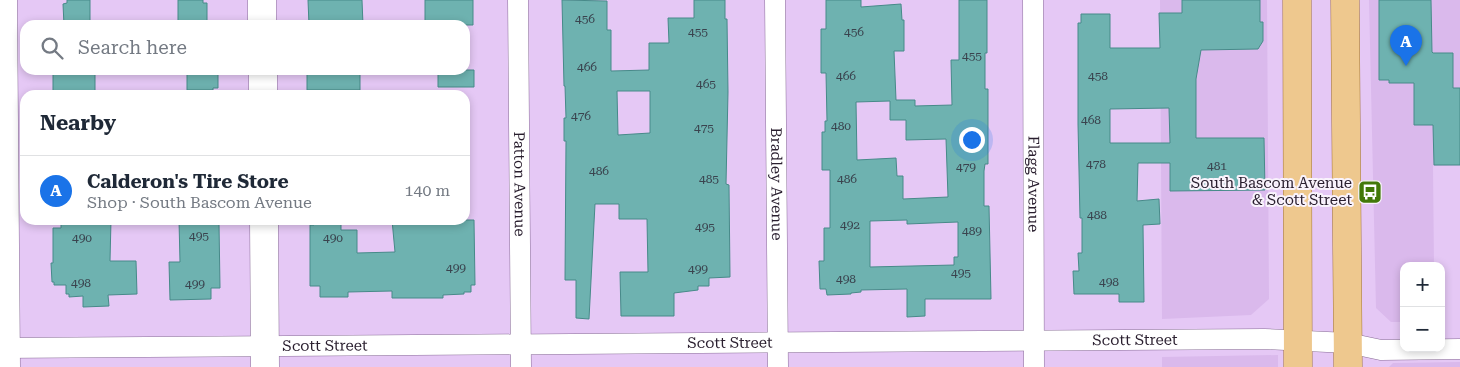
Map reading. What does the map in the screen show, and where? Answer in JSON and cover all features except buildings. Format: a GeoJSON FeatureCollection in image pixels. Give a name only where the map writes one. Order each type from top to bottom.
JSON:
{"type":"FeatureCollection","features":[{"type":"Feature","properties":{"kind":"main road"},"geometry":{"type":"LineString","coordinates":[[1297,0],[1298,354]]}},
{"type":"Feature","properties":{"kind":"main road"},"geometry":{"type":"LineString","coordinates":[[1346,0],[1348,355]]}},
{"type":"Feature","properties":{"kind":"street"},"geometry":{"type":"LineString","coordinates":[[6,354],[7,0]]}},
{"type":"Feature","properties":{"kind":"street"},"geometry":{"type":"LineString","coordinates":[[262,0],[262,20]]}},
{"type":"Feature","properties":{"kind":"street","name":"Patton Avenue"},"geometry":{"type":"LineString","coordinates":[[518,0],[521,367]]}},
{"type":"Feature","properties":{"kind":"street","name":"Bradley Avenue"},"geometry":{"type":"LineString","coordinates":[[775,0],[778,367]]}},
{"type":"Feature","properties":{"kind":"street","name":"Flagg Avenue"},"geometry":{"type":"LineString","coordinates":[[1033,0],[1034,367]]}},
{"type":"Feature","properties":{"kind":"street"},"geometry":{"type":"LineString","coordinates":[[263,75],[263,90]]}},
{"type":"Feature","properties":{"kind":"street"},"geometry":{"type":"LineString","coordinates":[[264,225],[265,356]]}},
{"type":"Feature","properties":{"kind":"street","name":"Scott Street"},"geometry":{"type":"LineString","coordinates":[[6,354],[265,356],[520,344],[1264,339],[1298,354],[1348,355],[1381,350],[1460,349]]}},
{"type":"Feature","properties":{"kind":"shaded area"},"geometry":{"type":"Polygon","coordinates":[[[1160,0],[1267,0],[1269,299],[1251,315],[1162,319],[1160,0]]]}},
{"type":"Feature","properties":{"kind":"shaded area"},"geometry":{"type":"Polygon","coordinates":[[[1369,0],[1460,0],[1460,165],[1433,166],[1434,262],[1400,262],[1400,322],[1391,322],[1376,308],[1369,0]]]}},
{"type":"Feature","properties":{"kind":"shaded area"},"geometry":{"type":"Polygon","coordinates":[[[1278,355],[1278,367],[1162,367],[1162,357],[1278,355]]]}},
{"type":"Feature","properties":{"kind":"shaded area"},"geometry":{"type":"Polygon","coordinates":[[[1460,362],[1460,367],[1389,367],[1393,363],[1460,362]]]}},
{"type":"Feature","properties":{"kind":"place","name":"Calderon's Tire Store"},"geometry":{"type":"Point","coordinates":[1406,66]}},
{"type":"Feature","properties":{"kind":"place","name":"South Bascom Avenue & Scott Street"},"geometry":{"type":"Point","coordinates":[1370,192]}}]}
